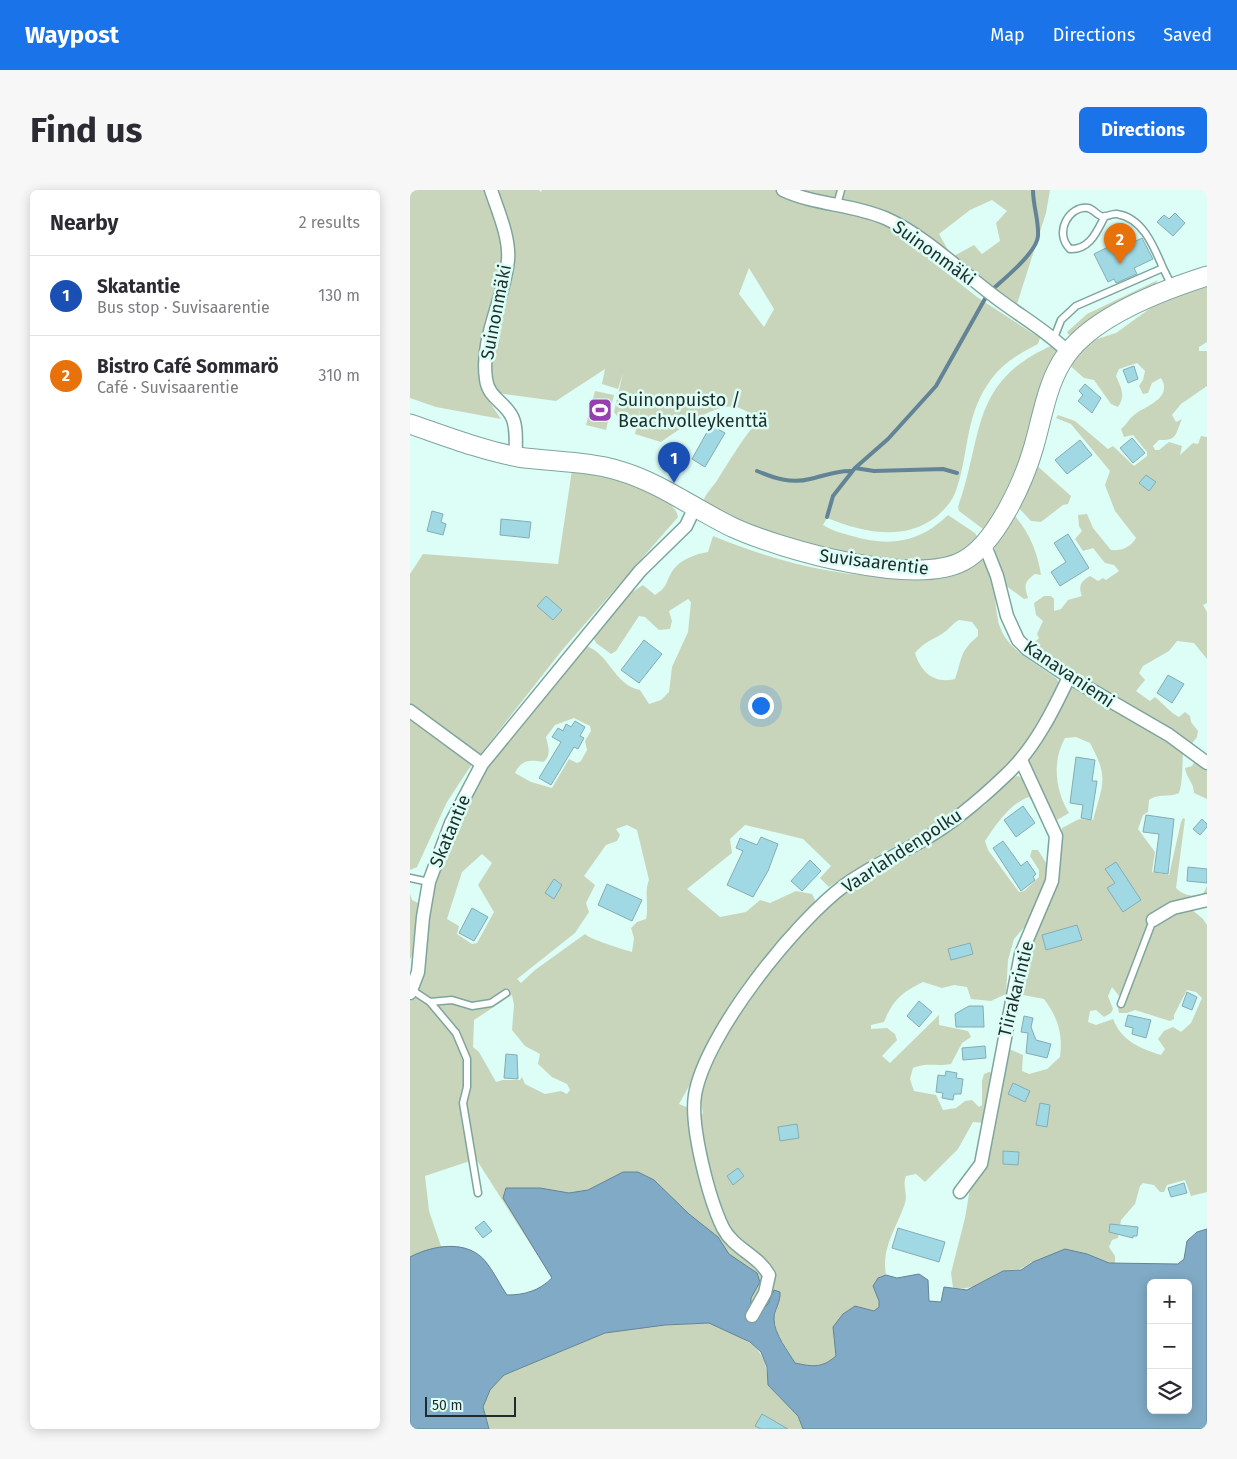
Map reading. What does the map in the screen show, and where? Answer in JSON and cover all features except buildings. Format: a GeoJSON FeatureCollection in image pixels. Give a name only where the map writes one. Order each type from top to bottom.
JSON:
{"type":"FeatureCollection","features":[{"type":"Feature","properties":{"kind":"street","name":"Suinonmäki"},"geometry":{"type":"LineString","coordinates":[[491,190],[503,231],[508,259],[484,356],[486,380],[491,395],[512,415],[515,427],[516,456]]}},
{"type":"Feature","properties":{"kind":"street","name":"Suinonmäki"},"geometry":{"type":"LineString","coordinates":[[783,190],[798,197],[866,212],[900,226],[918,237],[1004,304],[1054,338],[1068,352]]}},
{"type":"Feature","properties":{"kind":"street","name":"Suvisaarentie"},"geometry":{"type":"LineString","coordinates":[[410,424],[463,442],[516,456],[616,470],[650,482],[752,535],[816,556],[914,569],[948,567],[965,560],[994,531],[1022,478],[1034,448],[1049,390],[1058,368],[1068,352],[1087,334],[1109,320],[1173,287],[1207,276]]}},
{"type":"Feature","properties":{"kind":"street","name":"Skatantie"},"geometry":{"type":"LineString","coordinates":[[411,992],[419,964],[423,917],[429,882],[451,823],[482,764],[640,570],[686,526],[696,507]]}},
{"type":"Feature","properties":{"kind":"street","name":"Kanavaniemi"},"geometry":{"type":"LineString","coordinates":[[984,543],[996,576],[1006,616],[1018,640],[1027,649],[1069,677],[1169,736],[1207,763]]}},
{"type":"Feature","properties":{"kind":"street","name":"Vaarlahdenpolku"},"geometry":{"type":"LineString","coordinates":[[752,1316],[764,1293],[769,1275],[752,1256],[737,1246],[723,1228],[706,1180],[695,1120],[695,1096],[713,1046],[769,963],[817,909],[866,871],[925,839],[955,818],[984,796],[1021,760],[1055,706],[1069,677]]}},
{"type":"Feature","properties":{"kind":"street"},"geometry":{"type":"LineString","coordinates":[[410,711],[482,764]]}},
{"type":"Feature","properties":{"kind":"street","name":"Tiirakarintie"},"geometry":{"type":"LineString","coordinates":[[960,1192],[981,1164],[1021,954],[1052,881],[1056,836],[1021,760]]}},
{"type":"Feature","properties":{"kind":"street"},"geometry":{"type":"LineString","coordinates":[[1153,920],[1173,908],[1207,900]]}},
{"type":"Feature","properties":{"kind":"lane"},"geometry":{"type":"LineString","coordinates":[[837,205],[841,190]]}},
{"type":"Feature","properties":{"kind":"lane"},"geometry":{"type":"LineString","coordinates":[[1105,216],[1094,235],[1082,247],[1070,249],[1064,244],[1062,228],[1074,212],[1089,208],[1105,216],[1119,214],[1140,227],[1150,241],[1173,287]]}},
{"type":"Feature","properties":{"kind":"lane"},"geometry":{"type":"LineString","coordinates":[[1054,338],[1061,320],[1076,306],[1163,268]]}},
{"type":"Feature","properties":{"kind":"lane"},"geometry":{"type":"LineString","coordinates":[[410,878],[429,882]]}},
{"type":"Feature","properties":{"kind":"lane"},"geometry":{"type":"LineString","coordinates":[[1120,1004],[1153,920]]}},
{"type":"Feature","properties":{"kind":"lane"},"geometry":{"type":"LineString","coordinates":[[411,992],[430,1002],[456,1033],[467,1059],[467,1087],[462,1103],[478,1193]]}},
{"type":"Feature","properties":{"kind":"lane"},"geometry":{"type":"LineString","coordinates":[[430,1002],[452,1000],[472,1006],[491,1003],[506,993]]}},
{"type":"Feature","properties":{"kind":"green space"},"geometry":{"type":"Polygon","coordinates":[[[410,190],[539,190],[541,192],[542,190],[1050,190],[1046,213],[1017,304],[952,257],[939,267],[977,297],[1040,338],[1038,344],[1017,356],[998,371],[980,397],[971,424],[963,466],[955,493],[949,503],[936,517],[910,530],[882,532],[868,530],[827,518],[823,525],[837,532],[866,539],[891,542],[915,537],[926,532],[948,515],[975,533],[979,540],[947,561],[911,562],[818,549],[753,529],[703,502],[756,423],[754,416],[736,407],[727,407],[707,413],[661,442],[635,434],[641,406],[638,417],[632,423],[620,420],[614,412],[623,373],[618,389],[602,384],[605,369],[556,401],[482,391],[501,419],[436,407],[410,398],[410,190]],[[992,200],[970,210],[939,234],[952,257],[974,245],[982,254],[1000,241],[996,223],[1007,211],[992,200]],[[749,268],[739,294],[764,327],[774,309],[749,268]]]}},
{"type":"Feature","properties":{"kind":"green space"},"geometry":{"type":"Polygon","coordinates":[[[1158,280],[1154,286],[1074,334],[1069,335],[1067,332],[1087,314],[1158,280]]]}},
{"type":"Feature","properties":{"kind":"green space"},"geometry":{"type":"Polygon","coordinates":[[[1207,285],[1207,342],[1199,347],[1199,351],[1207,351],[1207,386],[1181,404],[1172,415],[1176,422],[1182,419],[1175,436],[1170,439],[1159,440],[1153,446],[1155,450],[1159,450],[1169,442],[1182,446],[1180,455],[1193,443],[1198,444],[1201,436],[1207,437],[1207,603],[1203,605],[1207,612],[1207,659],[1194,643],[1177,641],[1169,651],[1143,666],[1139,673],[1145,680],[1136,691],[1150,701],[1155,697],[1179,717],[1185,712],[1190,716],[1191,722],[1198,731],[1197,737],[1190,746],[1031,646],[1039,638],[1037,634],[1043,621],[1036,615],[1034,603],[1044,596],[1051,596],[1054,599],[1054,611],[1061,609],[1068,600],[1082,596],[1080,587],[1082,582],[1090,576],[1098,581],[1103,578],[1106,580],[1119,571],[1114,565],[1105,563],[1093,548],[1083,551],[1075,539],[1082,531],[1079,526],[1078,515],[1087,514],[1093,528],[1111,550],[1126,548],[1136,538],[1115,511],[1105,485],[1110,471],[1071,424],[1056,418],[1058,415],[1075,421],[1108,449],[1113,446],[1134,466],[1147,456],[1147,452],[1133,435],[1124,437],[1121,429],[1134,415],[1156,401],[1164,392],[1161,378],[1152,383],[1148,393],[1143,394],[1139,386],[1145,371],[1137,363],[1119,369],[1116,376],[1121,388],[1122,399],[1118,407],[1111,404],[1094,380],[1084,378],[1068,364],[1091,341],[1116,333],[1163,299],[1207,285]]]}},
{"type":"Feature","properties":{"kind":"green space"},"geometry":{"type":"Polygon","coordinates":[[[1053,345],[1058,351],[1057,355],[1026,442],[998,506],[987,527],[983,529],[959,511],[958,507],[984,413],[993,394],[1006,376],[1026,360],[1053,345]]]}},
{"type":"Feature","properties":{"kind":"green space","name":"Suinonpuisto / Beachvolleykenttä"},"geometry":{"type":"Polygon","coordinates":[[[595,391],[614,395],[606,430],[586,425],[595,391]]]}},
{"type":"Feature","properties":{"kind":"green space"},"geometry":{"type":"Polygon","coordinates":[[[1034,463],[1071,496],[1068,504],[1063,505],[1041,522],[1031,521],[1016,505],[1034,463]]]}},
{"type":"Feature","properties":{"kind":"green space"},"geometry":{"type":"Polygon","coordinates":[[[572,470],[598,474],[649,491],[673,507],[678,517],[563,649],[468,770],[447,802],[417,867],[410,870],[410,574],[423,554],[558,564],[572,470]]]}},
{"type":"Feature","properties":{"kind":"green space"},"geometry":{"type":"Polygon","coordinates":[[[1014,515],[1032,543],[1041,575],[1035,574],[1029,579],[1026,587],[1028,598],[1024,599],[1005,585],[995,553],[995,543],[1014,515]]]}},
{"type":"Feature","properties":{"kind":"green space"},"geometry":{"type":"Polygon","coordinates":[[[713,536],[759,553],[804,566],[850,574],[919,579],[940,579],[953,576],[972,567],[982,559],[991,574],[998,619],[1004,636],[1025,657],[1057,679],[1059,684],[1019,755],[973,796],[925,832],[884,852],[829,887],[820,878],[831,866],[803,839],[745,825],[730,839],[732,853],[687,889],[720,917],[746,912],[760,900],[770,903],[796,891],[812,894],[816,902],[776,948],[741,998],[679,1104],[703,1114],[700,1095],[702,1082],[731,1024],[769,969],[812,921],[845,891],[892,862],[929,844],[985,805],[1009,778],[1018,776],[1026,780],[1040,807],[1037,809],[1029,797],[1015,805],[985,841],[988,850],[1019,892],[1024,891],[1039,877],[1039,870],[1030,856],[1032,850],[1038,850],[1048,866],[1044,891],[1035,915],[1014,939],[1008,960],[1006,994],[991,1001],[971,999],[967,987],[954,985],[942,988],[923,982],[909,989],[895,1002],[884,1022],[871,1025],[871,1029],[887,1028],[895,1034],[897,1040],[882,1056],[890,1063],[939,1015],[939,1025],[968,1031],[971,1037],[962,1043],[951,1064],[924,1065],[913,1068],[910,1079],[914,1091],[936,1095],[943,1110],[956,1108],[965,1101],[972,1100],[979,1107],[982,1105],[982,1081],[984,1074],[989,1072],[994,1074],[985,1123],[973,1122],[958,1149],[925,1182],[916,1174],[906,1176],[905,1203],[888,1247],[885,1265],[886,1275],[907,1278],[846,1383],[795,1363],[777,1333],[774,1319],[780,1297],[771,1297],[768,1304],[762,1310],[573,1311],[476,1159],[425,1176],[429,1211],[441,1246],[467,1250],[482,1259],[494,1273],[507,1295],[410,1429],[410,1002],[418,987],[432,889],[456,819],[486,767],[586,646],[600,655],[624,682],[640,690],[649,704],[661,700],[669,692],[672,667],[688,632],[691,602],[688,599],[669,611],[672,621],[670,629],[659,630],[645,617],[639,616],[616,651],[611,654],[596,643],[593,637],[629,594],[643,585],[655,595],[665,586],[676,566],[684,560],[708,552],[713,536]],[[957,621],[946,631],[923,645],[915,653],[925,671],[941,680],[955,679],[964,651],[978,636],[978,630],[972,622],[957,621]],[[574,718],[555,725],[546,737],[549,751],[546,760],[543,762],[530,761],[524,763],[520,765],[515,773],[531,782],[552,788],[569,759],[577,763],[581,761],[587,750],[585,741],[591,731],[590,726],[574,718]],[[627,825],[616,829],[620,835],[617,841],[606,845],[584,876],[595,885],[586,903],[589,912],[575,933],[517,979],[521,983],[535,970],[585,934],[599,941],[632,952],[634,938],[631,928],[637,922],[646,919],[649,880],[637,830],[627,825]],[[482,854],[462,872],[447,919],[459,926],[457,934],[472,944],[477,943],[494,912],[478,885],[492,863],[482,854]],[[512,995],[474,1020],[473,1047],[479,1052],[496,1082],[520,1080],[522,1077],[525,1084],[545,1094],[561,1091],[567,1094],[570,1090],[567,1084],[552,1077],[538,1064],[540,1054],[525,1046],[512,1030],[514,1005],[512,995]]]}},
{"type":"Feature","properties":{"kind":"green space"},"geometry":{"type":"Polygon","coordinates":[[[1071,685],[1129,717],[1183,753],[1179,793],[1149,800],[1148,812],[1143,815],[1138,829],[1155,852],[1152,872],[1169,875],[1181,822],[1183,818],[1185,819],[1176,888],[1185,894],[1196,895],[1203,894],[1207,886],[1207,901],[1191,909],[1207,925],[1207,1192],[1191,1196],[1185,1180],[1167,1185],[1164,1192],[1160,1192],[1154,1185],[1143,1183],[1140,1186],[1135,1204],[1121,1220],[1118,1238],[1112,1240],[1109,1247],[1115,1256],[1115,1263],[1129,1265],[1031,1262],[1019,1269],[1001,1272],[968,1288],[953,1288],[951,1273],[965,1218],[970,1188],[982,1173],[988,1153],[1009,1049],[1023,1055],[1022,1071],[1029,1074],[1047,1069],[1060,1057],[1060,1034],[1049,1006],[1044,999],[1018,994],[1023,959],[1050,903],[1060,864],[1062,828],[1079,819],[1093,820],[1101,789],[1102,773],[1090,743],[1076,737],[1065,738],[1058,756],[1057,776],[1061,795],[1069,813],[1057,820],[1026,762],[1071,685]],[[1112,987],[1108,996],[1113,1009],[1111,1013],[1104,1017],[1096,1010],[1090,1011],[1088,1022],[1096,1025],[1113,1019],[1121,1033],[1132,1043],[1161,1055],[1165,1049],[1158,1039],[1164,1031],[1173,1027],[1181,1032],[1191,1023],[1202,998],[1196,992],[1187,990],[1174,1015],[1174,1019],[1170,1021],[1135,1010],[1119,1013],[1118,1008],[1123,1001],[1112,987]]]}},
{"type":"Feature","properties":{"kind":"green space"},"geometry":{"type":"Polygon","coordinates":[[[1195,761],[1207,770],[1207,799],[1194,793],[1185,768],[1192,766],[1195,761]]]}},
{"type":"Feature","properties":{"kind":"green space"},"geometry":{"type":"Polygon","coordinates":[[[410,894],[412,900],[418,903],[415,952],[410,959],[410,894]]]}},
{"type":"Feature","properties":{"kind":"green space"},"geometry":{"type":"Polygon","coordinates":[[[709,1323],[743,1338],[758,1351],[767,1370],[768,1385],[798,1416],[803,1429],[489,1429],[483,1407],[490,1390],[504,1375],[605,1333],[665,1325],[709,1323]]]}},
{"type":"Feature","properties":{"kind":"water"},"geometry":{"type":"Polygon","coordinates":[[[623,1172],[638,1172],[654,1180],[689,1214],[718,1237],[729,1254],[757,1273],[760,1282],[751,1298],[751,1305],[762,1310],[768,1304],[774,1290],[780,1292],[774,1319],[776,1331],[795,1363],[813,1366],[822,1365],[836,1356],[833,1327],[843,1314],[855,1306],[874,1311],[879,1307],[879,1301],[873,1286],[878,1278],[886,1275],[897,1278],[919,1274],[928,1280],[929,1301],[941,1302],[944,1287],[967,1290],[1003,1271],[1021,1270],[1033,1262],[1065,1249],[1087,1254],[1109,1263],[1178,1264],[1184,1259],[1187,1241],[1197,1232],[1207,1229],[1207,1429],[803,1429],[798,1416],[768,1385],[767,1367],[761,1352],[750,1342],[709,1323],[665,1325],[605,1333],[504,1375],[490,1390],[483,1407],[489,1429],[410,1429],[410,1257],[439,1247],[460,1247],[479,1255],[486,1262],[507,1295],[531,1291],[542,1286],[552,1278],[503,1198],[506,1188],[540,1188],[569,1193],[588,1190],[623,1172]]]}},
{"type":"Feature","properties":{"kind":"waterway"},"geometry":{"type":"LineString","coordinates":[[993,289],[1020,264],[1036,242],[1038,230],[1033,190]]}},
{"type":"Feature","properties":{"kind":"waterway"},"geometry":{"type":"LineString","coordinates":[[827,517],[833,496],[855,468],[888,439],[936,386],[986,297]]}},
{"type":"Feature","properties":{"kind":"waterway"},"geometry":{"type":"LineString","coordinates":[[855,468],[874,471],[943,469],[957,473]]}},
{"type":"Feature","properties":{"kind":"waterway"},"geometry":{"type":"LineString","coordinates":[[757,471],[789,481],[810,479],[836,472],[852,471]]}},
{"type":"Feature","properties":{"kind":"place","name":"Bistro Café Sommarö"},"geometry":{"type":"Point","coordinates":[1120,264]}},
{"type":"Feature","properties":{"kind":"place","name":"Suinonpuisto / Beachvolleykenttä"},"geometry":{"type":"Point","coordinates":[600,410]}},
{"type":"Feature","properties":{"kind":"place","name":"Skatantie"},"geometry":{"type":"Point","coordinates":[674,483]}}]}
